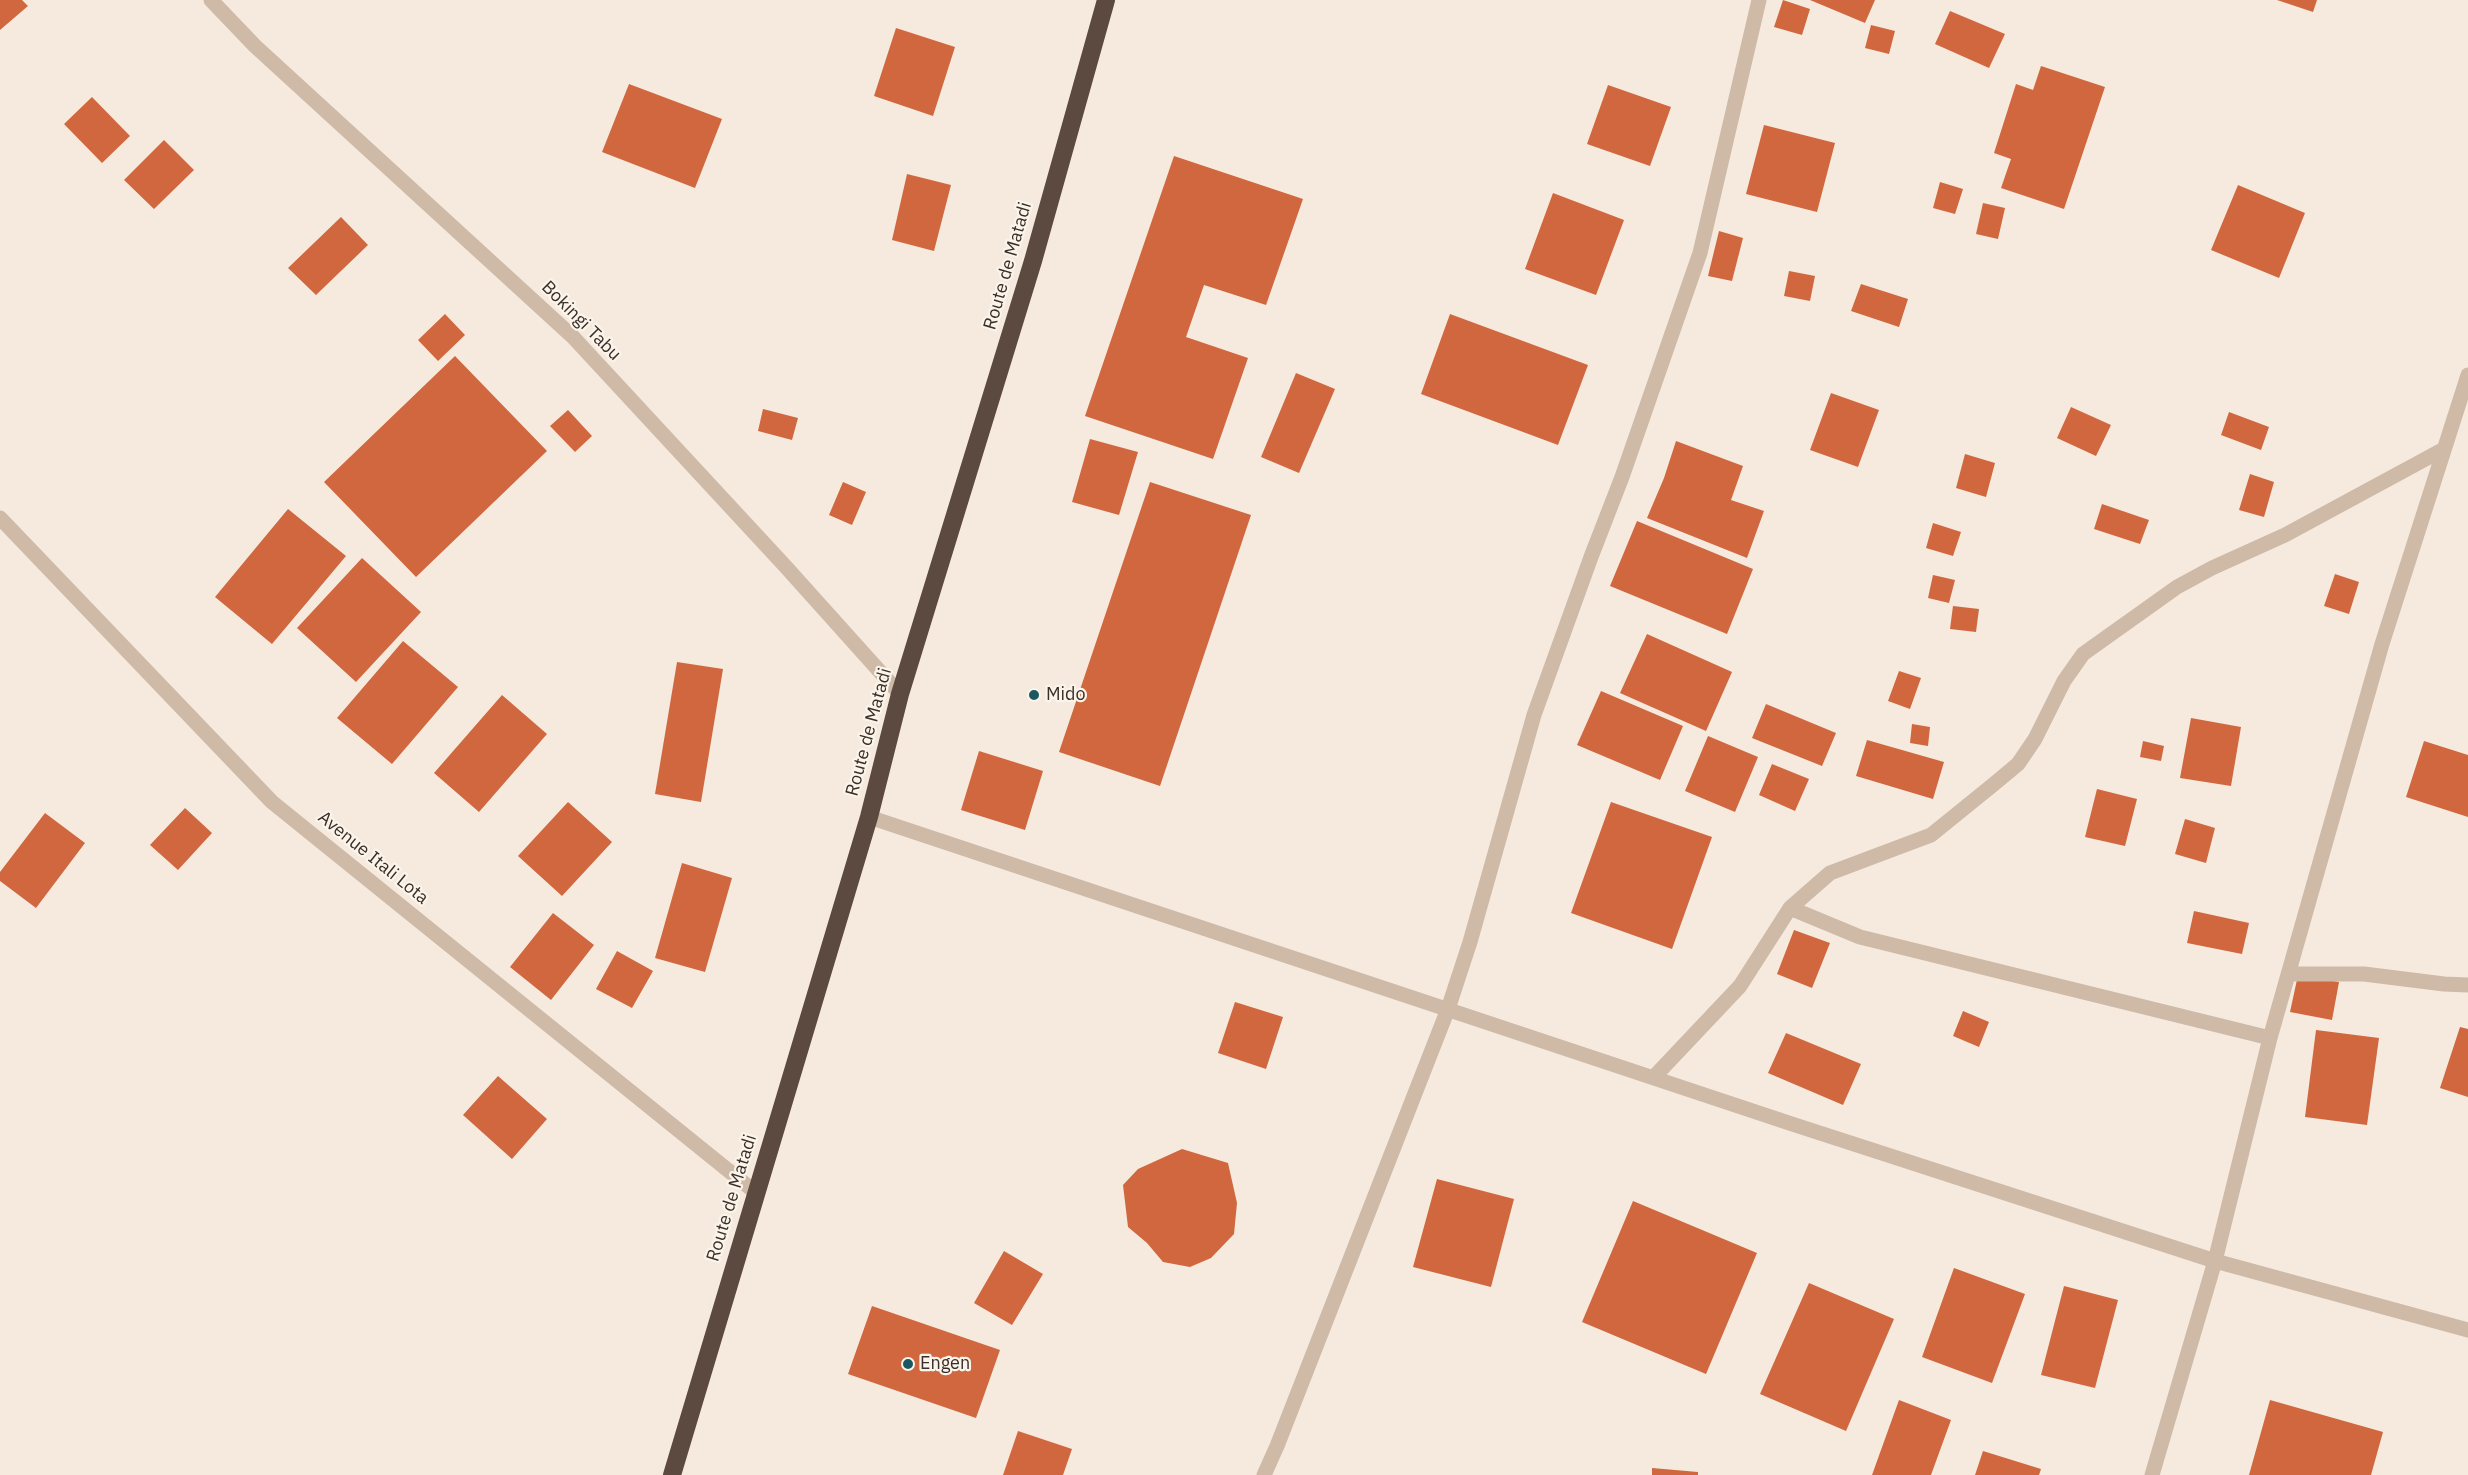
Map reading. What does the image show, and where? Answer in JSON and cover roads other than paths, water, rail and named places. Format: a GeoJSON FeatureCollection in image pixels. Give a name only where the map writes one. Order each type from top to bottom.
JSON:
{"type":"FeatureCollection","features":[{"type":"Feature","properties":{"kind":"highway","name":"Route de Matadi"},"geometry":{"type":"LineString","coordinates":[[672,1475],[868,817],[900,694],[1033,261],[1106,0]]}},
{"type":"Feature","properties":{"kind":"street","name":"Bokingi Tabu"},"geometry":{"type":"LineString","coordinates":[[211,0],[255,46],[573,337],[900,694]]}},
{"type":"Feature","properties":{"kind":"street"},"geometry":{"type":"LineString","coordinates":[[1264,1475],[1282,1436],[1448,1009],[1470,942],[1534,715],[1622,477],[1700,253],[1759,0]]}},
{"type":"Feature","properties":{"kind":"street"},"geometry":{"type":"LineString","coordinates":[[2152,1475],[2215,1261],[2270,1038],[2382,644],[2468,375]]}},
{"type":"Feature","properties":{"kind":"street"},"geometry":{"type":"LineString","coordinates":[[1654,1077],[1740,986],[1790,908],[1830,873],[1931,835],[2018,764],[2035,739],[2064,681],[2083,654],[2177,587],[2212,568],[2285,535],[2444,449]]}},
{"type":"Feature","properties":{"kind":"street","name":"Avenue Itali Lota"},"geometry":{"type":"LineString","coordinates":[[0,518],[272,802],[755,1192]]}},
{"type":"Feature","properties":{"kind":"street"},"geometry":{"type":"LineString","coordinates":[[868,817],[1792,1124],[2215,1261],[2468,1330]]}},
{"type":"Feature","properties":{"kind":"street"},"geometry":{"type":"LineString","coordinates":[[1790,908],[1860,937],[2270,1038]]}},
{"type":"Feature","properties":{"kind":"street"},"geometry":{"type":"LineString","coordinates":[[2288,974],[2364,974],[2468,985]]}},
{"type":"Feature","properties":{"kind":"place","name":"Mido"},"geometry":{"type":"Point","coordinates":[1034,695]}},
{"type":"Feature","properties":{"kind":"place","name":"Engen"},"geometry":{"type":"Point","coordinates":[908,1364]}}]}
